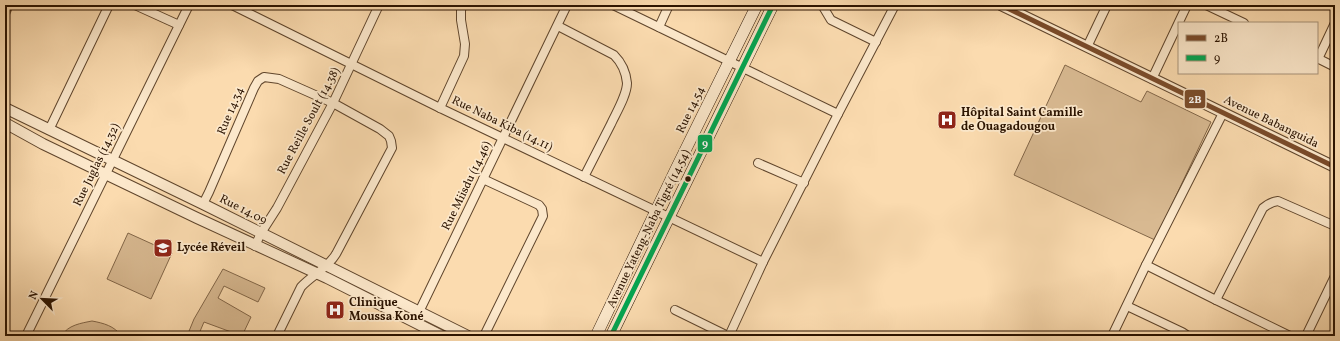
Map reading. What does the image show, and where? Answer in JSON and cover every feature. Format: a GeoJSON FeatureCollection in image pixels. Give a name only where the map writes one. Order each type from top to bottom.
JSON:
{"type":"FeatureCollection","features":[{"type":"Feature","properties":{"kind":"main road","name":"Rue 14.54"},"geometry":{"type":"LineString","coordinates":[[596,336],[757,5]]}},
{"type":"Feature","properties":{"kind":"main road","name":"Avenue Yateng-Naba Tigré (14.54)"},"geometry":{"type":"LineString","coordinates":[[611,336],[772,5]]}},
{"type":"Feature","properties":{"kind":"street"},"geometry":{"type":"LineString","coordinates":[[5,9],[7,5]]}},
{"type":"Feature","properties":{"kind":"street"},"geometry":{"type":"LineString","coordinates":[[49,130],[109,5]]}},
{"type":"Feature","properties":{"kind":"street"},"geometry":{"type":"LineString","coordinates":[[135,5],[179,25]]}},
{"type":"Feature","properties":{"kind":"street","name":"Rue Juglas (14.32)"},"geometry":{"type":"LineString","coordinates":[[26,336],[190,5]]}},
{"type":"Feature","properties":{"kind":"street","name":"Rue Naba Kiba (14.11)"},"geometry":{"type":"LineString","coordinates":[[232,5],[440,108],[668,218],[764,262]]}},
{"type":"Feature","properties":{"kind":"street","name":"Rue Reille Soult (14.38)"},"geometry":{"type":"LineString","coordinates":[[256,246],[261,233],[277,208],[333,103],[379,5]]}},
{"type":"Feature","properties":{"kind":"street"},"geometry":{"type":"LineString","coordinates":[[440,108],[464,56],[465,44],[461,20],[461,10],[464,5]]}},
{"type":"Feature","properties":{"kind":"street","name":"Rue Miisdu (14.46)"},"geometry":{"type":"LineString","coordinates":[[419,312],[567,5]]}},
{"type":"Feature","properties":{"kind":"street"},"geometry":{"type":"LineString","coordinates":[[613,5],[838,114]]}},
{"type":"Feature","properties":{"kind":"street"},"geometry":{"type":"LineString","coordinates":[[660,27],[669,5]]}},
{"type":"Feature","properties":{"kind":"street"},"geometry":{"type":"LineString","coordinates":[[822,5],[831,20],[876,42]]}},
{"type":"Feature","properties":{"kind":"street"},"geometry":{"type":"LineString","coordinates":[[675,310],[729,336],[838,114],[895,5]]}},
{"type":"Feature","properties":{"kind":"street"},"geometry":{"type":"LineString","coordinates":[[1087,47],[1107,5]]}},
{"type":"Feature","properties":{"kind":"street"},"geometry":{"type":"LineString","coordinates":[[1179,22],[1187,5]]}},
{"type":"Feature","properties":{"kind":"street"},"geometry":{"type":"LineString","coordinates":[[1206,5],[1242,22]]}},
{"type":"Feature","properties":{"kind":"street","name":"Avenue Babanguida"},"geometry":{"type":"LineString","coordinates":[[1006,6],[1087,47],[1335,167]]}},
{"type":"Feature","properties":{"kind":"street"},"geometry":{"type":"LineString","coordinates":[[1318,57],[1335,23]]}},
{"type":"Feature","properties":{"kind":"street"},"geometry":{"type":"LineString","coordinates":[[1152,78],[1178,24]]}},
{"type":"Feature","properties":{"kind":"street"},"geometry":{"type":"LineString","coordinates":[[558,26],[614,55],[621,62],[625,72],[627,84],[624,93],[584,177]]}},
{"type":"Feature","properties":{"kind":"street"},"geometry":{"type":"LineString","coordinates":[[1318,59],[1335,67]]}},
{"type":"Feature","properties":{"kind":"street","name":"Rue 14.34"},"geometry":{"type":"LineString","coordinates":[[203,204],[258,81],[264,77],[279,79],[333,103],[384,132],[389,136],[392,148],[336,254],[327,266]]}},
{"type":"Feature","properties":{"kind":"street","name":"Rue 14.09"},"geometry":{"type":"LineString","coordinates":[[5,108],[203,204],[468,336]]}},
{"type":"Feature","properties":{"kind":"street"},"geometry":{"type":"LineString","coordinates":[[1112,336],[1146,264],[1223,113]]}},
{"type":"Feature","properties":{"kind":"street"},"geometry":{"type":"LineString","coordinates":[[5,124],[43,144],[317,274],[442,336]]}},
{"type":"Feature","properties":{"kind":"street"},"geometry":{"type":"LineString","coordinates":[[758,163],[804,183]]}},
{"type":"Feature","properties":{"kind":"street"},"geometry":{"type":"LineString","coordinates":[[483,179],[539,205],[542,209],[543,216],[484,336]]}},
{"type":"Feature","properties":{"kind":"street"},"geometry":{"type":"LineString","coordinates":[[1216,300],[1262,208],[1267,204],[1278,201],[1335,226]]}},
{"type":"Feature","properties":{"kind":"street"},"geometry":{"type":"LineString","coordinates":[[1146,264],[1290,336]]}},
{"type":"Feature","properties":{"kind":"street"},"geometry":{"type":"LineString","coordinates":[[277,336],[301,287],[327,266]]}},
{"type":"Feature","properties":{"kind":"street"},"geometry":{"type":"LineString","coordinates":[[1306,336],[1335,276]]}},
{"type":"Feature","properties":{"kind":"street"},"geometry":{"type":"LineString","coordinates":[[1127,306],[1188,336]]}},
{"type":"Feature","properties":{"kind":"shaded area"},"geometry":{"type":"Polygon","coordinates":[[[1065,65],[1141,102],[1147,91],[1211,122],[1155,240],[1014,175],[1065,65]]]}},
{"type":"Feature","properties":{"kind":"shaded area"},"geometry":{"type":"Polygon","coordinates":[[[128,233],[172,253],[151,299],[107,279],[128,233]]]}},
{"type":"Feature","properties":{"kind":"shaded area"},"geometry":{"type":"Polygon","coordinates":[[[223,269],[265,288],[258,302],[224,286],[218,298],[251,317],[242,336],[204,322],[198,336],[187,336],[194,319],[223,269]]]}},
{"type":"Feature","properties":{"kind":"shaded area"},"geometry":{"type":"Polygon","coordinates":[[[92,321],[112,327],[121,336],[62,336],[67,329],[71,327],[92,321]]]}},
{"type":"Feature","properties":{"kind":"waterway"},"geometry":{"type":"LineString","coordinates":[[5,23],[13,5]]}},
{"type":"Feature","properties":{"kind":"transit line","name":"9"},"geometry":{"type":"LineString","coordinates":[[611,336],[773,5]]}},
{"type":"Feature","properties":{"kind":"transit line","name":"2B"},"geometry":{"type":"LineString","coordinates":[[1001,5],[1335,167]]}},
{"type":"Feature","properties":{"kind":"place","name":"Hôpital Saint Camille de Ouagadougou"},"geometry":{"type":"Point","coordinates":[947,120]}},
{"type":"Feature","properties":{"kind":"place","name":"Lycée Réveil"},"geometry":{"type":"Point","coordinates":[163,248]}},
{"type":"Feature","properties":{"kind":"place","name":"Clinique Moussa Koné"},"geometry":{"type":"Point","coordinates":[335,310]}}]}
